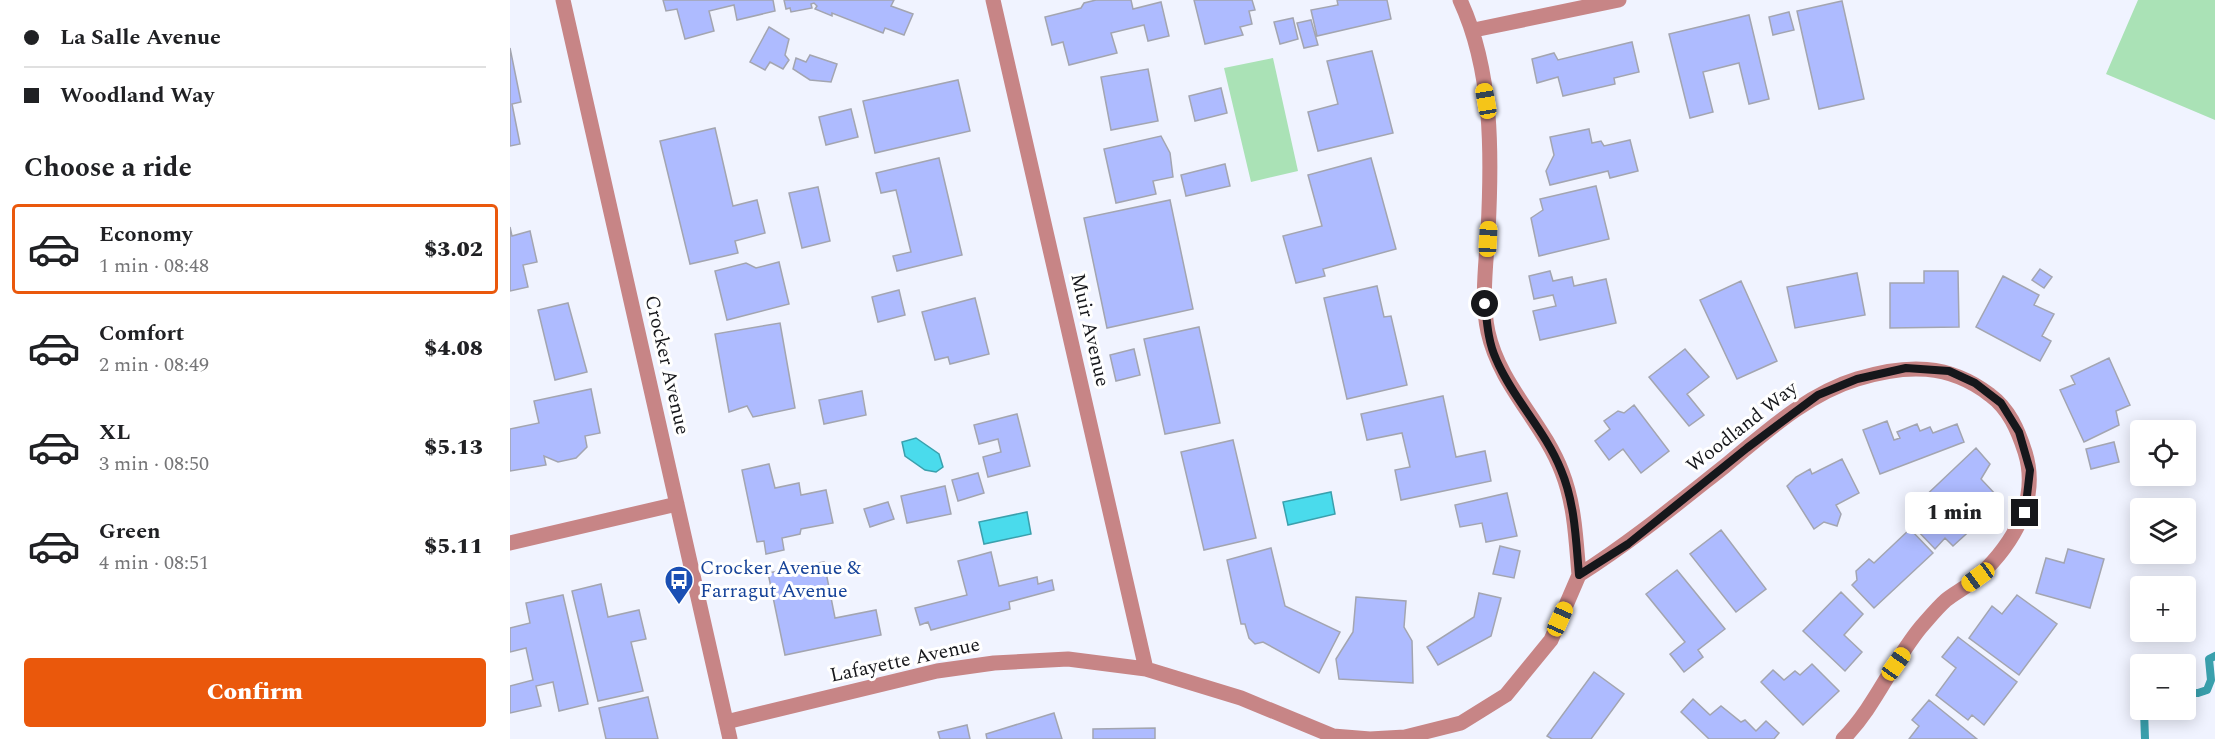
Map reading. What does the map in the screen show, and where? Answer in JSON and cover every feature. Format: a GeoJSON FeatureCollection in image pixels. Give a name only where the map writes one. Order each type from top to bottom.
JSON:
{"type":"FeatureCollection","features":[{"type":"Feature","properties":{"kind":"street","name":"Crocker Avenue"},"geometry":{"type":"LineString","coordinates":[[563,0],[730,739]]}},
{"type":"Feature","properties":{"kind":"street","name":"Muir Avenue"},"geometry":{"type":"LineString","coordinates":[[993,0],[1146,669]]}},
{"type":"Feature","properties":{"kind":"street"},"geometry":{"type":"LineString","coordinates":[[1460,0],[1474,30],[1486,101],[1491,175],[1485,304],[1488,331],[1495,358],[1518,400],[1546,440],[1562,472],[1572,506],[1579,575]]}},
{"type":"Feature","properties":{"kind":"street"},"geometry":{"type":"LineString","coordinates":[[1474,30],[1619,0]]}},
{"type":"Feature","properties":{"kind":"street","name":"Woodland Way"},"geometry":{"type":"LineString","coordinates":[[1579,575],[1628,544],[1747,448],[1818,395],[1857,379],[1906,368],[1949,371],[1975,383],[2001,403],[2019,432],[2030,470],[2025,513],[2006,547],[1978,577],[1945,601],[1920,629],[1843,739]]}},
{"type":"Feature","properties":{"kind":"street"},"geometry":{"type":"LineString","coordinates":[[510,543],[677,504]]}},
{"type":"Feature","properties":{"kind":"street","name":"Lafayette Avenue"},"geometry":{"type":"LineString","coordinates":[[726,722],[937,671],[994,663],[1068,659],[1146,669],[1241,698],[1333,736],[1370,739],[1405,736],[1461,723],[1506,695],[1551,640],[1579,575]]}},
{"type":"Feature","properties":{"kind":"green space"},"geometry":{"type":"Polygon","coordinates":[[[2138,0],[2215,0],[2215,120],[2106,74],[2138,0]]]}},
{"type":"Feature","properties":{"kind":"green space"},"geometry":{"type":"Polygon","coordinates":[[[1273,58],[1298,171],[1251,182],[1224,68],[1273,58]]]}},
{"type":"Feature","properties":{"kind":"water"},"geometry":{"type":"Polygon","coordinates":[[[916,438],[939,454],[943,467],[936,472],[925,470],[905,456],[902,442],[916,438]]]}},
{"type":"Feature","properties":{"kind":"water"},"geometry":{"type":"Polygon","coordinates":[[[1331,492],[1335,514],[1288,525],[1283,502],[1331,492]]]}},
{"type":"Feature","properties":{"kind":"water"},"geometry":{"type":"Polygon","coordinates":[[[1027,512],[1031,534],[984,544],[979,522],[1027,512]]]}},
{"type":"Feature","properties":{"kind":"building"},"geometry":{"type":"Polygon","coordinates":[[[663,0],[773,0],[775,11],[737,20],[734,5],[709,11],[714,31],[685,39],[677,9],[666,11],[663,0]]]}},
{"type":"Feature","properties":{"kind":"building"},"geometry":{"type":"Polygon","coordinates":[[[784,0],[894,0],[891,6],[913,14],[904,35],[885,28],[883,33],[832,13],[832,16],[815,9],[817,6],[814,3],[811,4],[812,8],[791,12],[790,8],[786,9],[784,0]]]}},
{"type":"Feature","properties":{"kind":"building"},"geometry":{"type":"Polygon","coordinates":[[[1096,0],[1131,0],[1133,9],[1161,2],[1169,36],[1148,41],[1144,25],[1111,33],[1117,53],[1069,65],[1063,42],[1052,45],[1045,17],[1081,8],[1084,3],[1096,0]]]}},
{"type":"Feature","properties":{"kind":"building"},"geometry":{"type":"Polygon","coordinates":[[[1194,0],[1252,0],[1255,10],[1249,11],[1252,24],[1240,27],[1243,35],[1205,44],[1194,0]]]}},
{"type":"Feature","properties":{"kind":"building"},"geometry":{"type":"Polygon","coordinates":[[[1337,0],[1387,0],[1391,19],[1317,36],[1311,10],[1338,5],[1337,0]]]}},
{"type":"Feature","properties":{"kind":"building"},"geometry":{"type":"Polygon","coordinates":[[[1842,1],[1864,99],[1819,109],[1797,11],[1842,1]]]}},
{"type":"Feature","properties":{"kind":"building"},"geometry":{"type":"Polygon","coordinates":[[[1789,12],[1794,30],[1773,35],[1769,17],[1789,12]]]}},
{"type":"Feature","properties":{"kind":"building"},"geometry":{"type":"Polygon","coordinates":[[[1749,15],[1769,99],[1749,104],[1739,63],[1703,72],[1713,112],[1690,118],[1669,34],[1749,15]]]}},
{"type":"Feature","properties":{"kind":"building"},"geometry":{"type":"Polygon","coordinates":[[[1293,18],[1298,39],[1280,44],[1274,22],[1293,18]]]}},
{"type":"Feature","properties":{"kind":"building"},"geometry":{"type":"Polygon","coordinates":[[[1311,20],[1318,45],[1304,48],[1297,23],[1311,20]]]}},
{"type":"Feature","properties":{"kind":"building"},"geometry":{"type":"Polygon","coordinates":[[[769,27],[789,39],[785,55],[789,60],[783,69],[770,62],[765,70],[750,62],[769,27]]]}},
{"type":"Feature","properties":{"kind":"building"},"geometry":{"type":"Polygon","coordinates":[[[1632,42],[1639,72],[1614,78],[1615,84],[1563,96],[1558,77],[1537,83],[1532,59],[1554,53],[1558,60],[1632,42]]]}},
{"type":"Feature","properties":{"kind":"building"},"geometry":{"type":"Polygon","coordinates":[[[510,48],[521,102],[512,104],[520,144],[510,146],[510,48]]]}},
{"type":"Feature","properties":{"kind":"building"},"geometry":{"type":"Polygon","coordinates":[[[1372,51],[1393,133],[1318,151],[1308,112],[1338,104],[1327,61],[1372,51]]]}},
{"type":"Feature","properties":{"kind":"building"},"geometry":{"type":"Polygon","coordinates":[[[810,55],[837,64],[831,82],[810,80],[793,69],[796,58],[806,62],[810,55]]]}},
{"type":"Feature","properties":{"kind":"building"},"geometry":{"type":"Polygon","coordinates":[[[1148,69],[1158,121],[1111,130],[1101,77],[1148,69]]]}},
{"type":"Feature","properties":{"kind":"building"},"geometry":{"type":"Polygon","coordinates":[[[958,80],[970,131],[875,153],[863,101],[958,80]]]}},
{"type":"Feature","properties":{"kind":"building"},"geometry":{"type":"Polygon","coordinates":[[[1221,88],[1227,113],[1195,121],[1189,96],[1221,88]]]}},
{"type":"Feature","properties":{"kind":"building"},"geometry":{"type":"Polygon","coordinates":[[[851,109],[858,137],[826,145],[819,117],[851,109]]]}},
{"type":"Feature","properties":{"kind":"building"},"geometry":{"type":"Polygon","coordinates":[[[715,128],[733,206],[757,200],[765,233],[735,241],[738,253],[690,264],[660,141],[715,128]]]}},
{"type":"Feature","properties":{"kind":"building"},"geometry":{"type":"Polygon","coordinates":[[[1589,129],[1592,143],[1601,141],[1604,146],[1630,140],[1638,171],[1610,178],[1608,171],[1550,185],[1546,171],[1554,155],[1550,137],[1589,129]]]}},
{"type":"Feature","properties":{"kind":"building"},"geometry":{"type":"Polygon","coordinates":[[[1161,136],[1170,153],[1173,177],[1153,181],[1156,194],[1116,203],[1104,149],[1161,136]]]}},
{"type":"Feature","properties":{"kind":"building"},"geometry":{"type":"Polygon","coordinates":[[[939,158],[962,255],[897,271],[893,256],[911,252],[896,190],[881,193],[876,173],[939,158]]]}},
{"type":"Feature","properties":{"kind":"building"},"geometry":{"type":"Polygon","coordinates":[[[1371,158],[1396,249],[1323,269],[1325,276],[1296,283],[1283,236],[1322,226],[1308,175],[1371,158]]]}},
{"type":"Feature","properties":{"kind":"building"},"geometry":{"type":"Polygon","coordinates":[[[1225,164],[1230,186],[1186,196],[1181,175],[1225,164]]]}},
{"type":"Feature","properties":{"kind":"building"},"geometry":{"type":"Polygon","coordinates":[[[1596,186],[1609,239],[1539,256],[1531,218],[1543,210],[1540,199],[1596,186]]]}},
{"type":"Feature","properties":{"kind":"building"},"geometry":{"type":"Polygon","coordinates":[[[818,187],[830,241],[802,248],[789,193],[818,187]]]}},
{"type":"Feature","properties":{"kind":"building"},"geometry":{"type":"Polygon","coordinates":[[[1170,200],[1193,309],[1107,328],[1084,218],[1170,200]]]}},
{"type":"Feature","properties":{"kind":"building"},"geometry":{"type":"Polygon","coordinates":[[[510,227],[512,236],[530,231],[537,262],[523,265],[528,287],[510,291],[510,227]]]}},
{"type":"Feature","properties":{"kind":"building"},"geometry":{"type":"Polygon","coordinates":[[[779,262],[789,304],[727,320],[715,271],[746,263],[756,268],[779,262]]]}},
{"type":"Feature","properties":{"kind":"building"},"geometry":{"type":"Polygon","coordinates":[[[2040,269],[2052,277],[2044,288],[2032,280],[2040,269]]]}},
{"type":"Feature","properties":{"kind":"building"},"geometry":{"type":"Polygon","coordinates":[[[1550,271],[1553,281],[1572,277],[1574,286],[1606,279],[1616,323],[1540,340],[1533,311],[1556,306],[1553,295],[1534,299],[1529,276],[1550,271]]]}},
{"type":"Feature","properties":{"kind":"building"},"geometry":{"type":"Polygon","coordinates":[[[1924,271],[1958,271],[1959,327],[1890,328],[1890,283],[1924,283],[1924,271]]]}},
{"type":"Feature","properties":{"kind":"building"},"geometry":{"type":"Polygon","coordinates":[[[1857,273],[1865,315],[1795,328],[1787,287],[1857,273]]]}},
{"type":"Feature","properties":{"kind":"building"},"geometry":{"type":"Polygon","coordinates":[[[2003,276],[2039,295],[2034,305],[2054,314],[2042,336],[2051,341],[2040,361],[1976,327],[2003,276]]]}},
{"type":"Feature","properties":{"kind":"building"},"geometry":{"type":"Polygon","coordinates":[[[1741,281],[1777,361],[1737,379],[1700,300],[1741,281]]]}},
{"type":"Feature","properties":{"kind":"building"},"geometry":{"type":"Polygon","coordinates":[[[1377,286],[1384,317],[1391,316],[1407,385],[1347,399],[1324,298],[1377,286]]]}},
{"type":"Feature","properties":{"kind":"building"},"geometry":{"type":"Polygon","coordinates":[[[899,290],[905,315],[878,322],[872,297],[899,290]]]}},
{"type":"Feature","properties":{"kind":"building"},"geometry":{"type":"Polygon","coordinates":[[[975,298],[989,354],[950,364],[948,357],[935,360],[922,312],[975,298]]]}},
{"type":"Feature","properties":{"kind":"building"},"geometry":{"type":"Polygon","coordinates":[[[568,303],[587,372],[555,380],[538,310],[568,303]]]}},
{"type":"Feature","properties":{"kind":"building"},"geometry":{"type":"Polygon","coordinates":[[[780,323],[795,408],[753,417],[747,406],[729,412],[715,334],[780,323]]]}},
{"type":"Feature","properties":{"kind":"building"},"geometry":{"type":"Polygon","coordinates":[[[1199,327],[1220,423],[1165,434],[1144,339],[1199,327]]]}},
{"type":"Feature","properties":{"kind":"building"},"geometry":{"type":"Polygon","coordinates":[[[1134,349],[1140,375],[1116,381],[1110,355],[1134,349]]]}},
{"type":"Feature","properties":{"kind":"building"},"geometry":{"type":"Polygon","coordinates":[[[1685,349],[1709,377],[1687,394],[1704,415],[1689,426],[1649,377],[1685,349]]]}},
{"type":"Feature","properties":{"kind":"building"},"geometry":{"type":"Polygon","coordinates":[[[2109,358],[2130,405],[2116,411],[2119,425],[2084,442],[2060,390],[2075,384],[2071,376],[2109,358]]]}},
{"type":"Feature","properties":{"kind":"building"},"geometry":{"type":"Polygon","coordinates":[[[591,389],[600,433],[585,436],[587,447],[576,458],[558,462],[544,456],[546,465],[510,471],[510,429],[539,423],[534,401],[591,389]]]}},
{"type":"Feature","properties":{"kind":"building"},"geometry":{"type":"Polygon","coordinates":[[[862,391],[866,415],[824,424],[819,400],[862,391]]]}},
{"type":"Feature","properties":{"kind":"building"},"geometry":{"type":"Polygon","coordinates":[[[1443,396],[1456,457],[1485,451],[1491,481],[1401,500],[1395,470],[1410,467],[1402,433],[1367,440],[1361,414],[1443,396]]]}},
{"type":"Feature","properties":{"kind":"building"},"geometry":{"type":"Polygon","coordinates":[[[1634,405],[1669,451],[1641,473],[1623,449],[1609,460],[1595,441],[1610,429],[1604,421],[1618,411],[1624,413],[1634,405]]]}},
{"type":"Feature","properties":{"kind":"building"},"geometry":{"type":"Polygon","coordinates":[[[1017,414],[1030,466],[988,477],[983,457],[1001,452],[998,439],[979,444],[974,425],[1017,414]]]}},
{"type":"Feature","properties":{"kind":"building"},"geometry":{"type":"Polygon","coordinates":[[[1887,421],[1894,440],[1900,438],[1897,432],[1917,424],[1920,431],[1930,427],[1933,433],[1957,424],[1964,442],[1880,474],[1863,430],[1887,421]]]}},
{"type":"Feature","properties":{"kind":"building"},"geometry":{"type":"Polygon","coordinates":[[[1233,440],[1256,538],[1204,550],[1181,452],[1233,440]]]}},
{"type":"Feature","properties":{"kind":"building"},"geometry":{"type":"Polygon","coordinates":[[[2114,442],[2119,462],[2091,469],[2086,449],[2114,442]]]}},
{"type":"Feature","properties":{"kind":"building"},"geometry":{"type":"Polygon","coordinates":[[[1976,448],[1990,464],[1981,479],[1997,496],[1971,521],[1975,526],[1953,546],[1945,538],[1935,549],[1915,528],[1930,514],[1919,502],[1976,448]]]}},
{"type":"Feature","properties":{"kind":"building"},"geometry":{"type":"Polygon","coordinates":[[[1842,459],[1859,493],[1836,505],[1841,514],[1837,526],[1824,522],[1814,529],[1787,486],[1796,477],[1810,469],[1812,474],[1842,459]]]}},
{"type":"Feature","properties":{"kind":"building"},"geometry":{"type":"Polygon","coordinates":[[[769,464],[775,488],[799,483],[801,495],[826,490],[833,523],[801,529],[800,534],[782,538],[784,550],[766,554],[764,541],[757,542],[742,470],[769,464]]]}},
{"type":"Feature","properties":{"kind":"building"},"geometry":{"type":"Polygon","coordinates":[[[978,473],[984,493],[958,501],[952,480],[978,473]]]}},
{"type":"Feature","properties":{"kind":"building"},"geometry":{"type":"Polygon","coordinates":[[[945,486],[951,514],[907,523],[901,496],[945,486]]]}},
{"type":"Feature","properties":{"kind":"building"},"geometry":{"type":"Polygon","coordinates":[[[1507,493],[1517,536],[1486,542],[1482,523],[1460,527],[1455,505],[1507,493]]]}},
{"type":"Feature","properties":{"kind":"building"},"geometry":{"type":"Polygon","coordinates":[[[888,502],[894,519],[870,527],[864,509],[888,502]]]}},
{"type":"Feature","properties":{"kind":"building"},"geometry":{"type":"Polygon","coordinates":[[[1910,529],[1933,553],[1874,608],[1852,585],[1857,580],[1856,571],[1869,559],[1874,563],[1910,529]]]}},
{"type":"Feature","properties":{"kind":"building"},"geometry":{"type":"Polygon","coordinates":[[[1721,530],[1766,589],[1736,612],[1690,554],[1721,530]]]}},
{"type":"Feature","properties":{"kind":"building"},"geometry":{"type":"Polygon","coordinates":[[[1500,546],[1520,551],[1514,578],[1493,574],[1500,546]]]}},
{"type":"Feature","properties":{"kind":"building"},"geometry":{"type":"Polygon","coordinates":[[[1271,548],[1285,606],[1340,632],[1319,673],[1263,642],[1255,644],[1249,638],[1245,624],[1241,624],[1227,560],[1271,548]]]}},
{"type":"Feature","properties":{"kind":"building"},"geometry":{"type":"Polygon","coordinates":[[[2068,549],[2104,559],[2090,608],[2036,593],[2046,558],[2064,563],[2068,549]]]}},
{"type":"Feature","properties":{"kind":"building"},"geometry":{"type":"Polygon","coordinates":[[[991,552],[999,586],[1037,577],[1038,584],[1052,580],[1054,590],[1009,602],[1010,609],[931,630],[928,622],[920,625],[915,608],[967,595],[958,561],[991,552]]]}},
{"type":"Feature","properties":{"kind":"building"},"geometry":{"type":"Polygon","coordinates":[[[824,562],[835,618],[876,610],[881,635],[785,655],[768,573],[824,562]]]}},
{"type":"Feature","properties":{"kind":"building"},"geometry":{"type":"Polygon","coordinates":[[[1677,570],[1725,629],[1698,650],[1703,657],[1684,672],[1670,654],[1685,642],[1646,594],[1677,570]]]}},
{"type":"Feature","properties":{"kind":"building"},"geometry":{"type":"Polygon","coordinates":[[[601,584],[608,617],[639,610],[646,639],[631,642],[643,691],[598,701],[572,591],[601,584]]]}},
{"type":"Feature","properties":{"kind":"building"},"geometry":{"type":"Polygon","coordinates":[[[1841,592],[1863,614],[1844,635],[1862,652],[1845,671],[1803,631],[1841,592]]]}},
{"type":"Feature","properties":{"kind":"building"},"geometry":{"type":"Polygon","coordinates":[[[1479,593],[1501,598],[1491,636],[1438,665],[1427,647],[1474,617],[1479,593]]]}},
{"type":"Feature","properties":{"kind":"building"},"geometry":{"type":"Polygon","coordinates":[[[563,595],[588,704],[559,711],[553,682],[536,686],[541,706],[510,713],[510,686],[533,680],[526,648],[510,652],[510,628],[530,623],[526,603],[563,595]]]}},
{"type":"Feature","properties":{"kind":"building"},"geometry":{"type":"Polygon","coordinates":[[[2017,595],[2057,624],[2019,675],[1969,638],[1992,606],[2002,614],[2017,595]]]}},
{"type":"Feature","properties":{"kind":"building"},"geometry":{"type":"Polygon","coordinates":[[[1356,597],[1406,601],[1404,627],[1412,641],[1413,683],[1339,679],[1336,659],[1353,632],[1356,597]]]}},
{"type":"Feature","properties":{"kind":"building"},"geometry":{"type":"Polygon","coordinates":[[[1958,637],[2017,682],[1984,725],[1972,715],[1968,720],[1936,695],[1956,668],[1942,657],[1958,637]]]}},
{"type":"Feature","properties":{"kind":"building"},"geometry":{"type":"Polygon","coordinates":[[[1812,664],[1839,691],[1803,725],[1761,682],[1773,670],[1784,680],[1795,671],[1800,675],[1812,664]]]}},
{"type":"Feature","properties":{"kind":"building"},"geometry":{"type":"Polygon","coordinates":[[[1594,672],[1624,694],[1591,739],[1552,739],[1547,736],[1594,672]]]}},
{"type":"Feature","properties":{"kind":"building"},"geometry":{"type":"Polygon","coordinates":[[[648,697],[658,739],[606,739],[599,708],[648,697]]]}},
{"type":"Feature","properties":{"kind":"building"},"geometry":{"type":"Polygon","coordinates":[[[1693,699],[1710,715],[1721,706],[1741,722],[1745,720],[1756,731],[1766,721],[1779,733],[1774,739],[1709,739],[1681,712],[1693,699]]]}},
{"type":"Feature","properties":{"kind":"building"},"geometry":{"type":"Polygon","coordinates":[[[1929,700],[1977,739],[1909,739],[1919,726],[1912,720],[1929,700]]]}},
{"type":"Feature","properties":{"kind":"building"},"geometry":{"type":"Polygon","coordinates":[[[1054,713],[1062,739],[987,739],[986,734],[1054,713]]]}},
{"type":"Feature","properties":{"kind":"building"},"geometry":{"type":"Polygon","coordinates":[[[967,725],[970,739],[940,739],[938,732],[967,725]]]}},
{"type":"Feature","properties":{"kind":"building"},"geometry":{"type":"Polygon","coordinates":[[[1155,728],[1155,739],[1093,739],[1093,729],[1155,728]]]}},
{"type":"Feature","properties":{"kind":"waterway"},"geometry":{"type":"LineString","coordinates":[[2196,693],[2207,690],[2211,680],[2209,659],[2215,656]]}},
{"type":"Feature","properties":{"kind":"waterway"},"geometry":{"type":"LineString","coordinates":[[2144,720],[2145,739]]}},
{"type":"Feature","properties":{"kind":"place","name":"Crocker Avenue & Farragut Avenue"},"geometry":{"type":"Point","coordinates":[679,606]}},
{"type":"Feature","properties":{"kind":"route"},"geometry":{"type":"LineString","coordinates":[[1485,304],[1488,331],[1495,358],[1518,400],[1546,440],[1562,472],[1572,506],[1579,575],[1628,544],[1747,448],[1818,395],[1857,379],[1906,368],[1949,371],[1975,383],[2001,403],[2019,432],[2030,470],[2025,513]]}}]}
